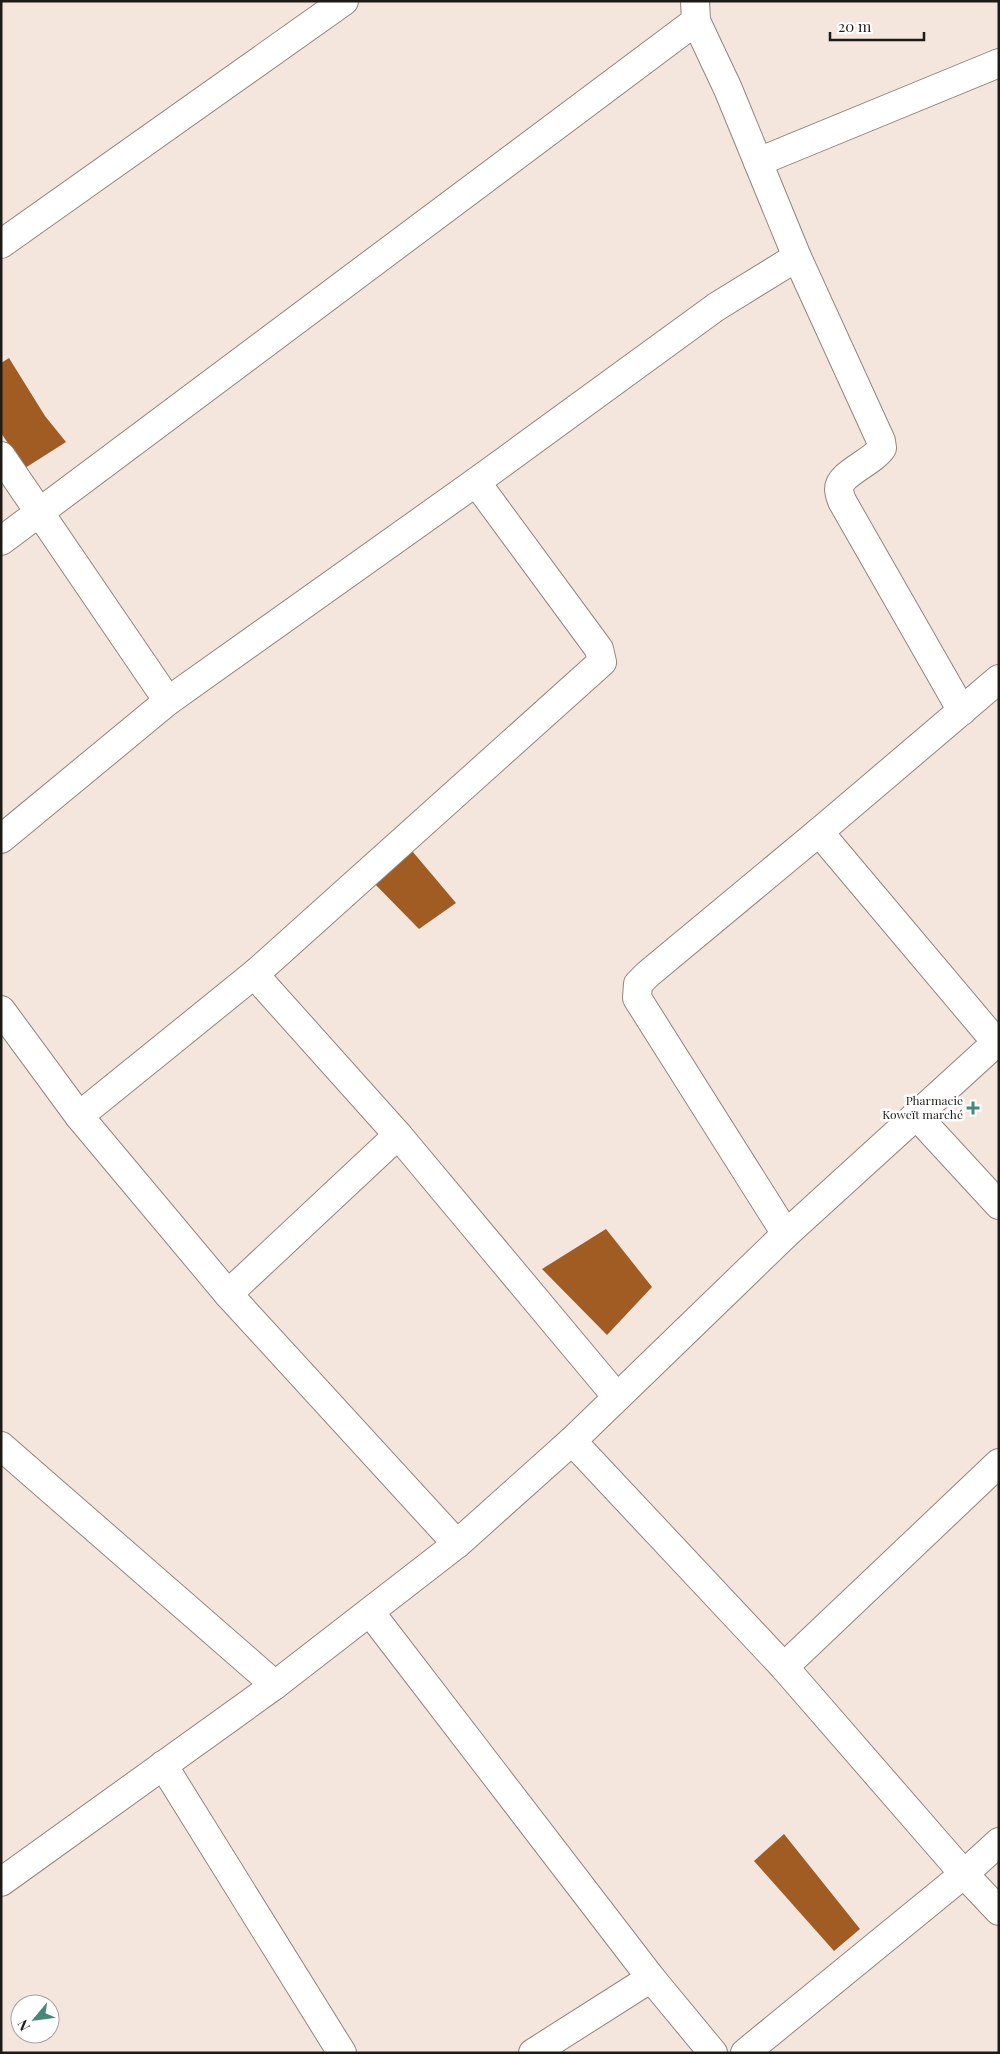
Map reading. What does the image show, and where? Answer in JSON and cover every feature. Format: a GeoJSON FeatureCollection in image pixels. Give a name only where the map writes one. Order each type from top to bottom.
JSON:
{"type":"FeatureCollection","features":[{"type":"Feature","properties":{"kind":"street"},"geometry":{"type":"LineString","coordinates":[[1,244],[344,1]]}},
{"type":"Feature","properties":{"kind":"street"},"geometry":{"type":"LineString","coordinates":[[1,541],[695,11],[797,257],[881,441],[882,448],[878,455],[843,478],[839,488],[842,501],[962,711]]}},
{"type":"Feature","properties":{"kind":"street"},"geometry":{"type":"LineString","coordinates":[[758,162],[999,63]]}},
{"type":"Feature","properties":{"kind":"street"},"geometry":{"type":"LineString","coordinates":[[1,839],[168,701],[476,482],[716,307],[797,257]]}},
{"type":"Feature","properties":{"kind":"street"},"geometry":{"type":"LineString","coordinates":[[1,456],[168,701]]}},
{"type":"Feature","properties":{"kind":"street"},"geometry":{"type":"LineString","coordinates":[[79,1116],[257,972],[602,662],[599,649],[476,482]]}},
{"type":"Feature","properties":{"kind":"street"},"geometry":{"type":"LineString","coordinates":[[786,1234],[637,998],[638,984],[999,679]]}},
{"type":"Feature","properties":{"kind":"street"},"geometry":{"type":"LineString","coordinates":[[1,1882],[275,1685],[457,1544],[572,1441],[786,1234],[997,1041],[819,832]]}},
{"type":"Feature","properties":{"kind":"street"},"geometry":{"type":"LineString","coordinates":[[257,972],[260,982],[398,1135],[617,1397]]}},
{"type":"Feature","properties":{"kind":"street"},"geometry":{"type":"LineString","coordinates":[[1,1010],[79,1116],[228,1294],[457,1544]]}},
{"type":"Feature","properties":{"kind":"street"},"geometry":{"type":"LineString","coordinates":[[916,1115],[999,1205]]}},
{"type":"Feature","properties":{"kind":"street"},"geometry":{"type":"LineString","coordinates":[[228,1294],[398,1135]]}},
{"type":"Feature","properties":{"kind":"street"},"geometry":{"type":"LineString","coordinates":[[572,1441],[784,1667],[964,1874],[999,1911]]}},
{"type":"Feature","properties":{"kind":"street"},"geometry":{"type":"LineString","coordinates":[[1,1446],[275,1685]]}},
{"type":"Feature","properties":{"kind":"street"},"geometry":{"type":"LineString","coordinates":[[784,1667],[999,1463]]}},
{"type":"Feature","properties":{"kind":"street"},"geometry":{"type":"LineString","coordinates":[[370,1612],[651,1978],[713,2053]]}},
{"type":"Feature","properties":{"kind":"street"},"geometry":{"type":"LineString","coordinates":[[163,1765],[342,2053]]}},
{"type":"Feature","properties":{"kind":"street"},"geometry":{"type":"LineString","coordinates":[[747,2052],[964,1874],[999,1842]]}},
{"type":"Feature","properties":{"kind":"street"},"geometry":{"type":"LineString","coordinates":[[532,2053],[651,1978]]}},
{"type":"Feature","properties":{"kind":"building"},"geometry":{"type":"Polygon","coordinates":[[[9,358],[45,416],[66,442],[25,468],[1,433],[1,363],[9,358]]]}},
{"type":"Feature","properties":{"kind":"building"},"geometry":{"type":"Polygon","coordinates":[[[407,845],[456,903],[419,929],[370,879],[407,845]]]}},
{"type":"Feature","properties":{"kind":"building"},"geometry":{"type":"Polygon","coordinates":[[[606,1229],[652,1287],[607,1335],[542,1269],[606,1229]]]}},
{"type":"Feature","properties":{"kind":"building"},"geometry":{"type":"Polygon","coordinates":[[[784,1834],[860,1929],[834,1951],[754,1861],[784,1834]]]}},
{"type":"Feature","properties":{"kind":"place","name":"Pharmacie Koweït marché"},"geometry":{"type":"Point","coordinates":[973,1108]}}]}
